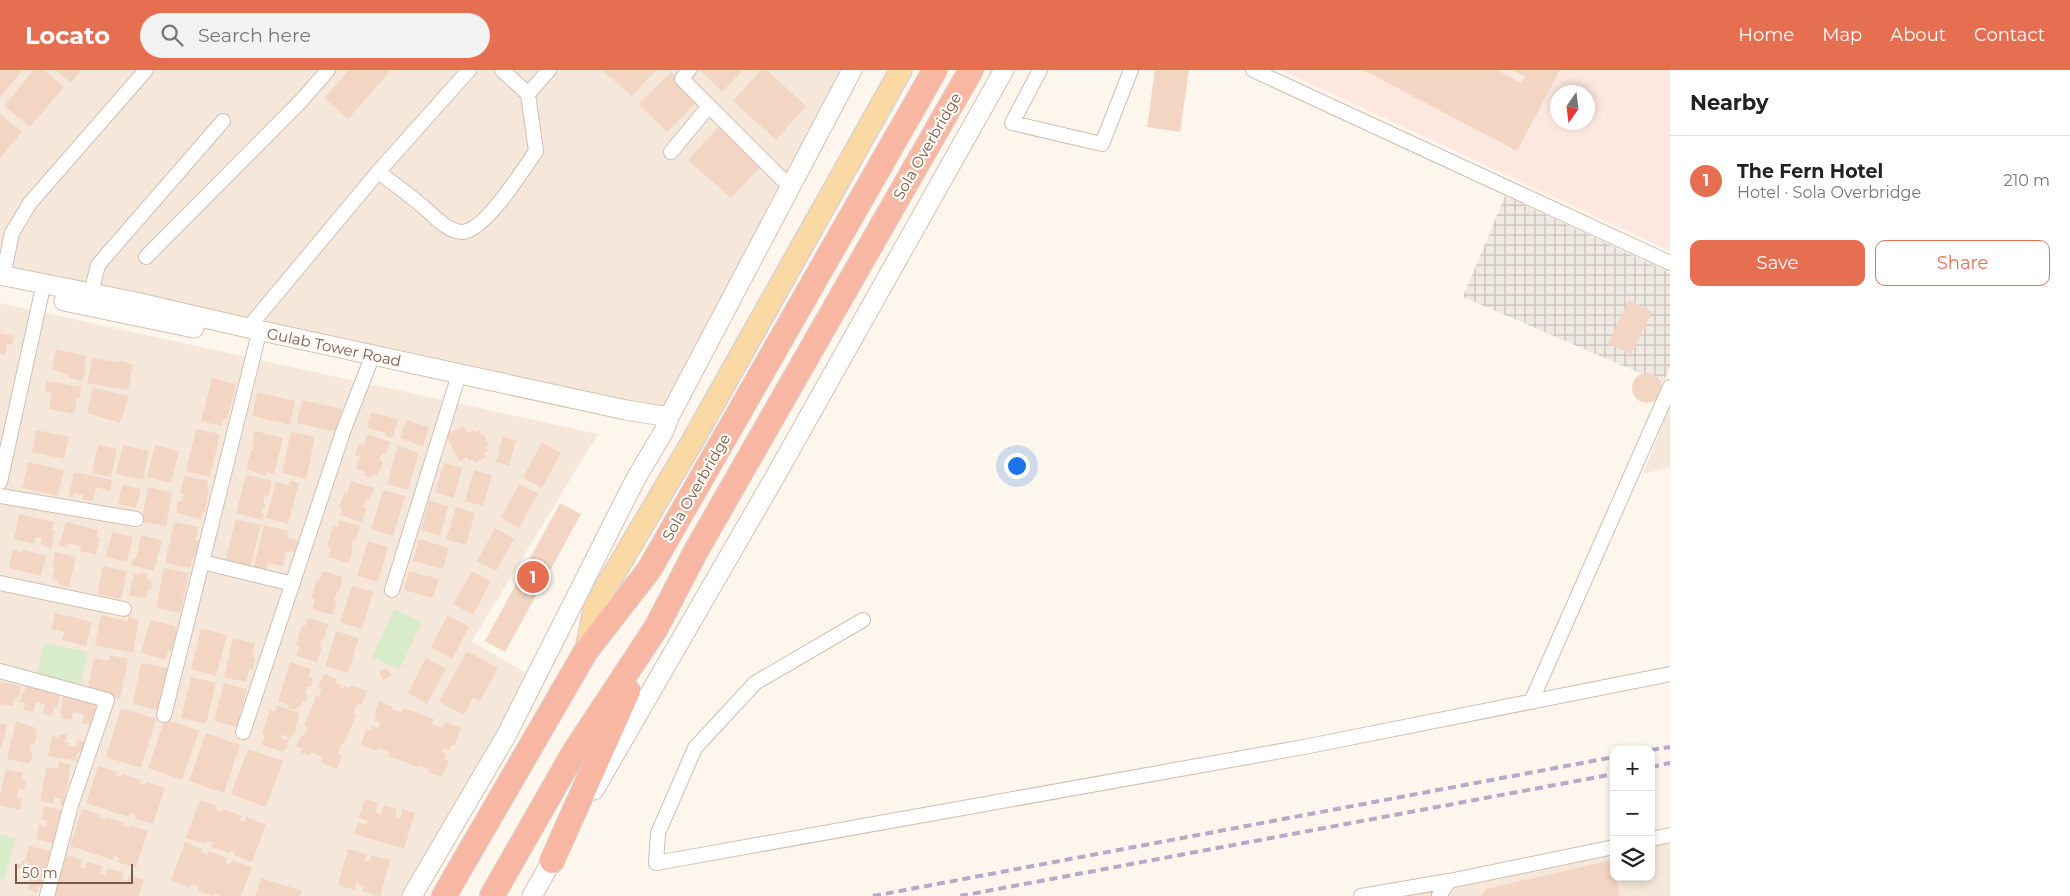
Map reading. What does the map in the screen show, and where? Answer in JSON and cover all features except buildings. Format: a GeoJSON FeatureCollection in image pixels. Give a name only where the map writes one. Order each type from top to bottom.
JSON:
{"type":"FeatureCollection","features":[{"type":"Feature","properties":{"kind":"highway","name":"Sola Overbridge"},"geometry":{"type":"LineString","coordinates":[[444,896],[586,651],[649,570],[935,70]]}},
{"type":"Feature","properties":{"kind":"highway","name":"Sola Overbridge"},"geometry":{"type":"LineString","coordinates":[[492,896],[573,754],[656,628],[696,551],[970,70]]}},
{"type":"Feature","properties":{"kind":"highway"},"geometry":{"type":"LineString","coordinates":[[552,861],[656,628]]}},
{"type":"Feature","properties":{"kind":"main road"},"geometry":{"type":"LineString","coordinates":[[586,651],[595,606],[692,442],[901,70]]}},
{"type":"Feature","properties":{"kind":"street"},"geometry":{"type":"LineString","coordinates":[[146,70],[30,203],[12,233],[1,280],[41,296],[252,335],[369,366],[624,421],[666,424]]}},
{"type":"Feature","properties":{"kind":"street"},"geometry":{"type":"LineString","coordinates":[[146,256],[301,101],[328,70]]}},
{"type":"Feature","properties":{"kind":"street"},"geometry":{"type":"LineString","coordinates":[[164,715],[202,562],[252,335],[378,172],[469,70]]}},
{"type":"Feature","properties":{"kind":"street"},"geometry":{"type":"LineString","coordinates":[[378,172],[441,223],[454,230],[468,231],[492,212],[536,152],[528,94],[502,70]]}},
{"type":"Feature","properties":{"kind":"street"},"geometry":{"type":"LineString","coordinates":[[528,94],[549,70]]}},
{"type":"Feature","properties":{"kind":"street"},"geometry":{"type":"LineString","coordinates":[[689,70],[682,79],[789,186]]}},
{"type":"Feature","properties":{"kind":"street"},"geometry":{"type":"LineString","coordinates":[[412,896],[506,736],[635,480],[852,70]]}},
{"type":"Feature","properties":{"kind":"street"},"geometry":{"type":"LineString","coordinates":[[532,896],[776,475],[1004,70]]}},
{"type":"Feature","properties":{"kind":"street"},"geometry":{"type":"LineString","coordinates":[[1040,70],[1012,123],[1102,144],[1131,70]]}},
{"type":"Feature","properties":{"kind":"street"},"geometry":{"type":"LineString","coordinates":[[1253,70],[1670,262]]}},
{"type":"Feature","properties":{"kind":"street"},"geometry":{"type":"LineString","coordinates":[[671,152],[709,106]]}},
{"type":"Feature","properties":{"kind":"street"},"geometry":{"type":"LineString","coordinates":[[91,293],[98,265],[223,121]]}},
{"type":"Feature","properties":{"kind":"street","name":"Gulab Tower Road"},"geometry":{"type":"LineString","coordinates":[[1,280],[131,300],[252,335],[626,410],[666,424]]}},
{"type":"Feature","properties":{"kind":"street"},"geometry":{"type":"LineString","coordinates":[[0,482],[41,296]]}},
{"type":"Feature","properties":{"kind":"street"},"geometry":{"type":"LineString","coordinates":[[243,732],[344,429],[369,366]]}},
{"type":"Feature","properties":{"kind":"street"},"geometry":{"type":"LineString","coordinates":[[392,590],[456,384]]}},
{"type":"Feature","properties":{"kind":"street"},"geometry":{"type":"LineString","coordinates":[[1531,702],[1670,388]]}},
{"type":"Feature","properties":{"kind":"street"},"geometry":{"type":"LineString","coordinates":[[0,496],[136,519]]}},
{"type":"Feature","properties":{"kind":"street"},"geometry":{"type":"LineString","coordinates":[[202,562],[292,584]]}},
{"type":"Feature","properties":{"kind":"street"},"geometry":{"type":"LineString","coordinates":[[0,584],[124,609]]}},
{"type":"Feature","properties":{"kind":"street"},"geometry":{"type":"LineString","coordinates":[[863,620],[754,683],[695,748],[658,833],[656,863],[1309,746],[1670,674]]}},
{"type":"Feature","properties":{"kind":"street"},"geometry":{"type":"LineString","coordinates":[[0,671],[107,700],[72,805],[47,896]]}},
{"type":"Feature","properties":{"kind":"street"},"geometry":{"type":"LineString","coordinates":[[1655,838],[1670,835]]}},
{"type":"Feature","properties":{"kind":"street"},"geometry":{"type":"LineString","coordinates":[[1361,896],[1449,881],[1610,847]]}},
{"type":"Feature","properties":{"kind":"street"},"geometry":{"type":"LineString","coordinates":[[1439,896],[1449,881]]}},
{"type":"Feature","properties":{"kind":"shaded area"},"geometry":{"type":"Polygon","coordinates":[[[0,70],[846,70],[666,411],[0,268],[0,70]]]}},
{"type":"Feature","properties":{"kind":"shaded area"},"geometry":{"type":"Polygon","coordinates":[[[1281,70],[1670,70],[1670,251],[1281,70]]]}},
{"type":"Feature","properties":{"kind":"shaded area"},"geometry":{"type":"Polygon","coordinates":[[[1505,196],[1670,273],[1670,366],[1663,383],[1463,297],[1505,196]]]}},
{"type":"Feature","properties":{"kind":"shaded area"},"geometry":{"type":"Polygon","coordinates":[[[0,303],[598,434],[472,641],[528,674],[405,896],[0,896],[0,303]]]}},
{"type":"Feature","properties":{"kind":"shaded area"},"geometry":{"type":"Polygon","coordinates":[[[1670,405],[1670,467],[1643,474],[1670,405]]]}},
{"type":"Feature","properties":{"kind":"shaded area"},"geometry":{"type":"Polygon","coordinates":[[[1670,841],[1670,896],[1383,896],[1610,853],[1610,881],[1655,881],[1655,844],[1670,841]]]}},
{"type":"Feature","properties":{"kind":"green space"},"geometry":{"type":"Polygon","coordinates":[[[394,609],[422,622],[399,670],[372,657],[394,609]]]}},
{"type":"Feature","properties":{"kind":"green space"},"geometry":{"type":"Polygon","coordinates":[[[44,643],[88,652],[80,689],[36,679],[44,643]]]}},
{"type":"Feature","properties":{"kind":"green space"},"geometry":{"type":"Polygon","coordinates":[[[0,834],[16,838],[4,880],[0,879],[0,834]]]}},
{"type":"Feature","properties":{"kind":"railway"},"geometry":{"type":"LineString","coordinates":[[1655,749],[1670,747]]}},
{"type":"Feature","properties":{"kind":"railway"},"geometry":{"type":"LineString","coordinates":[[873,896],[1610,758]]}},
{"type":"Feature","properties":{"kind":"railway"},"geometry":{"type":"LineString","coordinates":[[1655,766],[1670,763]]}},
{"type":"Feature","properties":{"kind":"railway"},"geometry":{"type":"LineString","coordinates":[[960,896],[1610,775]]}},
{"type":"Feature","properties":{"kind":"place","name":"The Fern Hotel"},"geometry":{"type":"Point","coordinates":[533,577]}}]}
